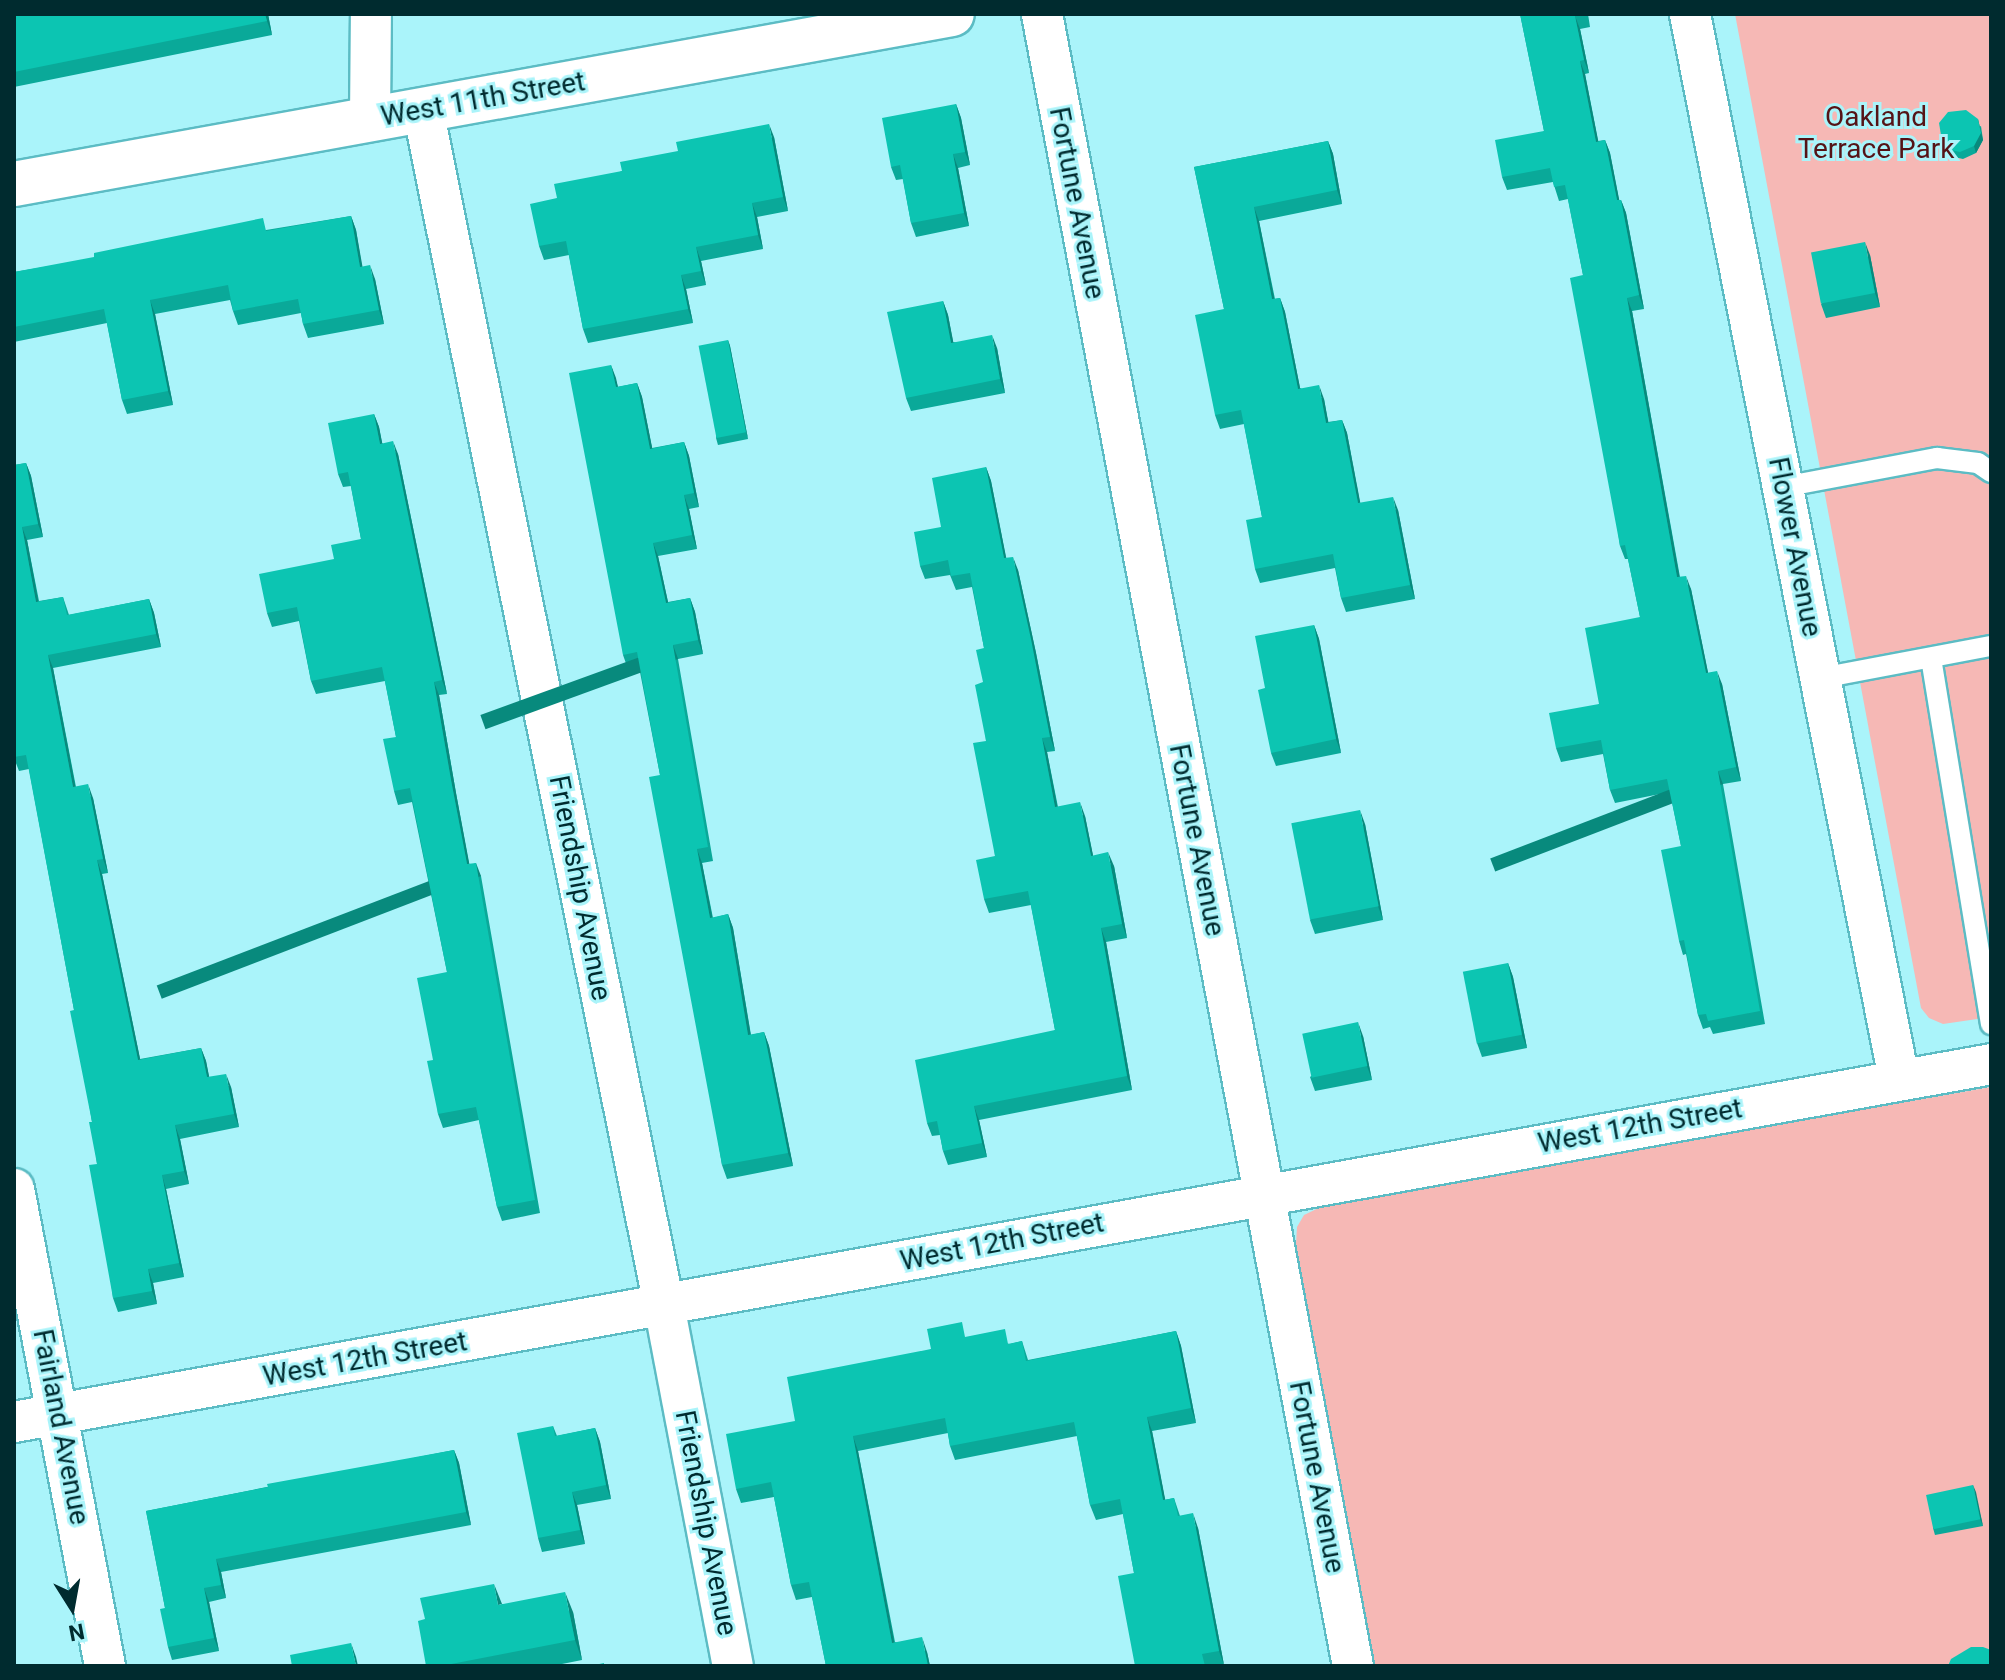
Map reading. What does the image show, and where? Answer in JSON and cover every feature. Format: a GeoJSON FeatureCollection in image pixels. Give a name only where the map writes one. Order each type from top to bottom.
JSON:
{"type":"FeatureCollection","features":[{"type":"Feature","properties":{"kind":"main road","name":"West 11th Street"},"geometry":{"type":"LineString","coordinates":[[14,184],[952,14]]}},
{"type":"Feature","properties":{"kind":"street"},"geometry":{"type":"LineString","coordinates":[[370,120],[371,14]]}},
{"type":"Feature","properties":{"kind":"street","name":"Fortune Avenue"},"geometry":{"type":"LineString","coordinates":[[1042,14],[1353,1666]]}},
{"type":"Feature","properties":{"kind":"street","name":"Flower Avenue"},"geometry":{"type":"LineString","coordinates":[[1690,14],[1899,1079]]}},
{"type":"Feature","properties":{"kind":"street","name":"Friendship Avenue"},"geometry":{"type":"LineString","coordinates":[[423,110],[664,1305],[733,1666]]}},
{"type":"Feature","properties":{"kind":"street","name":"West 12th Street"},"geometry":{"type":"LineString","coordinates":[[14,1422],[1263,1193],[1991,1064]]}},
{"type":"Feature","properties":{"kind":"street","name":"Fairland Avenue"},"geometry":{"type":"LineString","coordinates":[[14,1189],[105,1666]]}},
{"type":"Feature","properties":{"kind":"lane"},"geometry":{"type":"LineString","coordinates":[[1783,487],[1937,458],[1978,463],[1991,472]]}},
{"type":"Feature","properties":{"kind":"lane"},"geometry":{"type":"LineString","coordinates":[[1821,678],[1991,646]]}},
{"type":"Feature","properties":{"kind":"lane"},"geometry":{"type":"LineString","coordinates":[[1931,658],[1991,1024]]}},
{"type":"Feature","properties":{"kind":"green space","name":"Oakland Terrace Park"},"geometry":{"type":"Polygon","coordinates":[[[1735,14],[1991,14],[1991,1017],[1943,1024],[1929,1018],[1921,1008],[1735,14]]]}},
{"type":"Feature","properties":{"kind":"green space"},"geometry":{"type":"Polygon","coordinates":[[[1991,1087],[1991,1666],[1373,1666],[1296,1244],[1297,1227],[1304,1215],[1327,1204],[1991,1087]]]}},
{"type":"Feature","properties":{"kind":"building"},"geometry":{"type":"Polygon","coordinates":[[[14,14],[265,14],[267,21],[14,72],[14,14]]]}},
{"type":"Feature","properties":{"kind":"building"},"geometry":{"type":"Polygon","coordinates":[[[1520,14],[1583,14],[1575,16],[1584,60],[1580,61],[1596,142],[1605,140],[1617,200],[1621,200],[1639,295],[1627,298],[1677,577],[1686,576],[1706,673],[1717,671],[1736,767],[1718,771],[1760,1011],[1708,1021],[1706,1014],[1698,1015],[1684,940],[1679,941],[1661,850],[1681,846],[1667,779],[1610,790],[1601,740],[1556,748],[1549,713],[1599,704],[1585,628],[1640,617],[1625,545],[1620,546],[1570,278],[1583,275],[1565,185],[1554,187],[1550,168],[1502,177],[1495,140],[1544,131],[1520,14]]]}},
{"type":"Feature","properties":{"kind":"building"},"geometry":{"type":"Polygon","coordinates":[[[956,104],[965,152],[953,154],[964,213],[911,223],[900,165],[891,167],[882,118],[956,104]]]}},
{"type":"Feature","properties":{"kind":"building"},"geometry":{"type":"Polygon","coordinates":[[[1966,110],[1978,119],[1981,133],[1974,146],[1960,152],[1951,150],[1942,141],[1939,123],[1948,112],[1966,110]]]}},
{"type":"Feature","properties":{"kind":"building"},"geometry":{"type":"Polygon","coordinates":[[[769,124],[783,197],[752,203],[758,235],[696,247],[701,271],[681,275],[688,309],[583,329],[566,241],[539,246],[530,204],[557,198],[554,184],[622,171],[620,162],[678,151],[676,142],[769,124]]]}},
{"type":"Feature","properties":{"kind":"building"},"geometry":{"type":"Polygon","coordinates":[[[1328,141],[1337,190],[1254,207],[1272,299],[1280,298],[1298,389],[1319,385],[1326,423],[1342,420],[1358,503],[1393,497],[1410,585],[1341,598],[1333,554],[1255,569],[1246,520],[1262,517],[1241,410],[1215,415],[1195,315],[1224,309],[1194,167],[1328,141]]]}},
{"type":"Feature","properties":{"kind":"building"},"geometry":{"type":"Polygon","coordinates":[[[351,216],[360,267],[370,265],[379,310],[303,324],[298,299],[233,311],[228,285],[150,300],[168,391],[122,400],[104,309],[14,327],[14,272],[263,218],[266,231],[351,216]]]}},
{"type":"Feature","properties":{"kind":"building"},"geometry":{"type":"Polygon","coordinates":[[[1865,242],[1875,293],[1821,304],[1811,252],[1865,242]]]}},
{"type":"Feature","properties":{"kind":"building"},"geometry":{"type":"Polygon","coordinates":[[[943,301],[951,343],[992,335],[1000,379],[906,398],[887,312],[943,301]]]}},
{"type":"Feature","properties":{"kind":"building"},"geometry":{"type":"Polygon","coordinates":[[[728,340],[746,432],[716,438],[699,346],[728,340]]]}},
{"type":"Feature","properties":{"kind":"building"},"geometry":{"type":"Polygon","coordinates":[[[611,365],[616,387],[637,383],[650,449],[684,442],[694,493],[684,495],[692,535],[653,543],[666,603],[690,598],[698,640],[673,645],[708,847],[697,849],[710,918],[728,914],[748,1035],[764,1032],[788,1153],[722,1165],[649,777],[660,775],[637,652],[623,655],[569,373],[611,365]]]}},
{"type":"Feature","properties":{"kind":"building"},"geometry":{"type":"Polygon","coordinates":[[[374,414],[380,444],[393,441],[442,680],[434,682],[451,780],[467,864],[476,863],[535,1200],[497,1207],[476,1107],[438,1114],[427,1061],[433,1060],[417,978],[447,972],[410,788],[394,791],[383,739],[396,737],[382,667],[311,681],[297,607],[267,613],[259,574],[334,559],[331,545],[361,539],[348,472],[338,474],[328,423],[374,414]]]}},
{"type":"Feature","properties":{"kind":"building"},"geometry":{"type":"Polygon","coordinates":[[[26,463],[38,524],[22,527],[36,602],[63,597],[67,615],[149,599],[156,634],[48,655],[73,787],[88,784],[103,859],[97,860],[138,1060],[201,1048],[207,1077],[226,1074],[234,1114],[175,1125],[184,1171],[162,1175],[179,1263],[148,1269],[152,1291],[113,1298],[89,1165],[97,1164],[70,1011],[74,1010],[26,755],[14,757],[14,465],[26,463]]]}},
{"type":"Feature","properties":{"kind":"building"},"geometry":{"type":"Polygon","coordinates":[[[986,467],[1004,558],[1013,557],[1031,639],[1050,737],[1042,738],[1055,807],[1080,802],[1091,856],[1108,852],[1122,924],[1101,928],[1127,1076],[974,1106],[982,1143],[943,1151],[937,1121],[927,1123],[915,1060],[1055,1030],[1028,891],[984,899],[976,860],[995,856],[973,743],[986,741],[975,685],[983,682],[976,650],[984,648],[970,573],[951,576],[948,560],[920,566],[914,532],[941,527],[932,478],[986,467]]]}},
{"type":"Feature","properties":{"kind":"building"},"geometry":{"type":"Polygon","coordinates":[[[1314,625],[1336,739],[1271,753],[1258,690],[1265,688],[1255,636],[1314,625]]]}},
{"type":"Feature","properties":{"kind":"building"},"geometry":{"type":"Polygon","coordinates":[[[1360,810],[1379,906],[1310,920],[1291,823],[1360,810]]]}},
{"type":"Feature","properties":{"kind":"building"},"geometry":{"type":"Polygon","coordinates":[[[1508,963],[1522,1035],[1477,1043],[1463,972],[1508,963]]]}},
{"type":"Feature","properties":{"kind":"building"},"geometry":{"type":"Polygon","coordinates":[[[1358,1022],[1367,1066],[1312,1078],[1302,1034],[1358,1022]]]}},
{"type":"Feature","properties":{"kind":"building"},"geometry":{"type":"Polygon","coordinates":[[[962,1322],[965,1337],[1005,1329],[1008,1344],[1022,1341],[1026,1361],[1176,1331],[1191,1408],[1147,1417],[1163,1500],[1174,1498],[1178,1516],[1193,1513],[1219,1651],[1202,1654],[1205,1666],[1135,1666],[1118,1576],[1134,1573],[1120,1499],[1090,1505],[1074,1422],[950,1446],[945,1418],[853,1436],[892,1643],[922,1637],[928,1666],[826,1666],[809,1582],[791,1585],[771,1482],[736,1489],[726,1434],[795,1421],[787,1377],[931,1349],[927,1329],[962,1322]]]}},
{"type":"Feature","properties":{"kind":"building"},"geometry":{"type":"Polygon","coordinates":[[[553,1426],[555,1436],[595,1428],[606,1485],[572,1492],[580,1530],[538,1538],[517,1433],[553,1426]]]}},
{"type":"Feature","properties":{"kind":"building"},"geometry":{"type":"Polygon","coordinates":[[[454,1450],[466,1512],[216,1559],[221,1585],[204,1588],[214,1638],[168,1647],[160,1609],[165,1608],[146,1511],[268,1487],[267,1484],[454,1450]]]}},
{"type":"Feature","properties":{"kind":"building"},"geometry":{"type":"Polygon","coordinates":[[[1973,1485],[1980,1519],[1933,1529],[1926,1495],[1973,1485]]]}},
{"type":"Feature","properties":{"kind":"building"},"geometry":{"type":"Polygon","coordinates":[[[494,1584],[498,1605],[565,1592],[575,1640],[441,1666],[426,1666],[418,1621],[425,1619],[420,1598],[494,1584]]]}},
{"type":"Feature","properties":{"kind":"building"},"geometry":{"type":"Polygon","coordinates":[[[351,1643],[356,1666],[292,1666],[290,1655],[351,1643]]]}},
{"type":"Feature","properties":{"kind":"building"},"geometry":{"type":"Polygon","coordinates":[[[1971,1647],[1991,1650],[1991,1666],[1948,1666],[1951,1659],[1971,1647]]]}}]}
